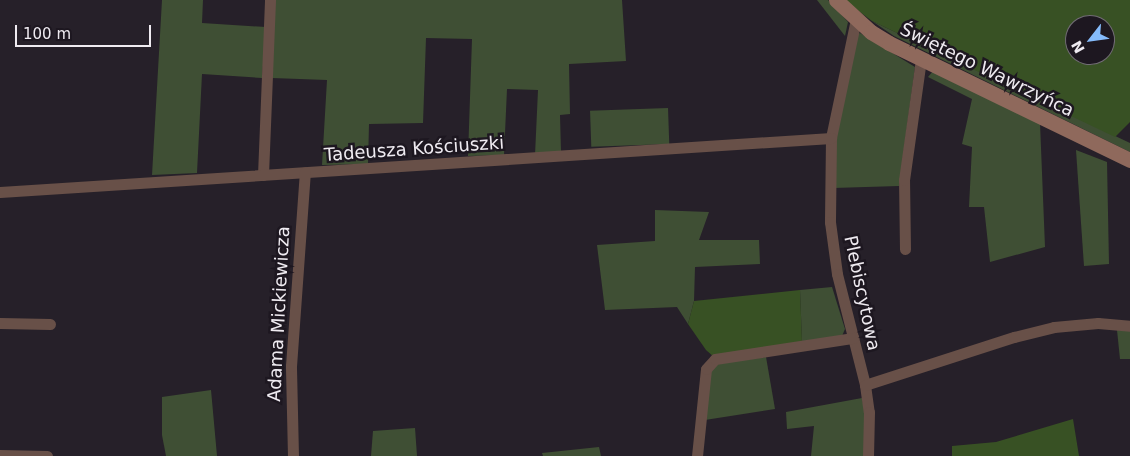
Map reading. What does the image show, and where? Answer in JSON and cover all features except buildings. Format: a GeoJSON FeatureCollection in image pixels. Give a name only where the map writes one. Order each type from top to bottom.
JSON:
{"type":"FeatureCollection","features":[{"type":"Feature","properties":{"kind":"street"},"geometry":{"type":"LineString","coordinates":[[263,176],[270,0]]}},
{"type":"Feature","properties":{"kind":"street","name":"Świętego Wawrzyńca"},"geometry":{"type":"LineString","coordinates":[[836,0],[856,19],[889,43],[1130,160]]}},
{"type":"Feature","properties":{"kind":"street","name":"Plebiscytowa"},"geometry":{"type":"LineString","coordinates":[[856,19],[831,138],[830,222],[837,274],[865,385],[869,412],[868,456]]}},
{"type":"Feature","properties":{"kind":"street"},"geometry":{"type":"LineString","coordinates":[[905,249],[904,180],[921,59]]}},
{"type":"Feature","properties":{"kind":"street","name":"Tadeusza Kościuszki"},"geometry":{"type":"LineString","coordinates":[[0,192],[305,174],[831,138]]}},
{"type":"Feature","properties":{"kind":"street","name":"Adama Mickiewicza"},"geometry":{"type":"LineString","coordinates":[[293,456],[291,366],[305,174]]}},
{"type":"Feature","properties":{"kind":"street"},"geometry":{"type":"LineString","coordinates":[[0,323],[50,324]]}},
{"type":"Feature","properties":{"kind":"street"},"geometry":{"type":"LineString","coordinates":[[865,385],[1014,337],[1054,328],[1098,323],[1130,326]]}},
{"type":"Feature","properties":{"kind":"street"},"geometry":{"type":"LineString","coordinates":[[697,456],[706,369],[715,359],[853,338]]}},
{"type":"Feature","properties":{"kind":"street"},"geometry":{"type":"LineString","coordinates":[[0,455],[47,456]]}},
{"type":"Feature","properties":{"kind":"green space"},"geometry":{"type":"Polygon","coordinates":[[[162,0],[203,0],[202,23],[266,27],[262,78],[202,74],[197,173],[152,175],[162,0]]]}},
{"type":"Feature","properties":{"kind":"green space"},"geometry":{"type":"Polygon","coordinates":[[[275,0],[622,0],[626,61],[569,64],[570,114],[560,115],[561,152],[535,155],[538,90],[507,89],[504,155],[468,156],[472,39],[426,38],[423,123],[369,124],[368,164],[322,165],[327,80],[272,78],[275,0]]]}},
{"type":"Feature","properties":{"kind":"green space"},"geometry":{"type":"Polygon","coordinates":[[[817,0],[828,0],[848,22],[845,36],[817,0]]]}},
{"type":"Feature","properties":{"kind":"green space"},"geometry":{"type":"Polygon","coordinates":[[[844,0],[1130,0],[1130,122],[1115,137],[872,21],[844,0]]]}},
{"type":"Feature","properties":{"kind":"green space"},"geometry":{"type":"Polygon","coordinates":[[[872,21],[1130,143],[1130,152],[894,36],[872,21]]]}},
{"type":"Feature","properties":{"kind":"green space"},"geometry":{"type":"Polygon","coordinates":[[[860,33],[915,67],[899,186],[833,188],[835,139],[855,36],[860,33]]]}},
{"type":"Feature","properties":{"kind":"green space"},"geometry":{"type":"Polygon","coordinates":[[[933,71],[1040,123],[1045,247],[990,262],[984,207],[969,207],[972,147],[962,144],[972,99],[928,77],[933,71]]]}},
{"type":"Feature","properties":{"kind":"green space"},"geometry":{"type":"Polygon","coordinates":[[[668,108],[669,144],[591,147],[590,111],[668,108]]]}},
{"type":"Feature","properties":{"kind":"green space"},"geometry":{"type":"Polygon","coordinates":[[[1076,150],[1107,162],[1109,264],[1084,266],[1076,150]]]}},
{"type":"Feature","properties":{"kind":"green space"},"geometry":{"type":"Polygon","coordinates":[[[655,210],[709,212],[699,240],[759,240],[760,264],[695,267],[694,301],[688,324],[677,307],[605,310],[597,245],[655,241],[655,210]]]}},
{"type":"Feature","properties":{"kind":"green space"},"geometry":{"type":"Polygon","coordinates":[[[832,287],[845,329],[842,336],[802,342],[800,290],[832,287]]]}},
{"type":"Feature","properties":{"kind":"green space"},"geometry":{"type":"Polygon","coordinates":[[[800,290],[802,342],[714,357],[706,350],[688,324],[694,301],[800,290]]]}},
{"type":"Feature","properties":{"kind":"green space"},"geometry":{"type":"Polygon","coordinates":[[[1117,330],[1130,331],[1130,359],[1120,359],[1117,330]]]}},
{"type":"Feature","properties":{"kind":"green space"},"geometry":{"type":"Polygon","coordinates":[[[766,357],[775,409],[705,420],[708,376],[713,367],[721,363],[766,357]]]}},
{"type":"Feature","properties":{"kind":"green space"},"geometry":{"type":"Polygon","coordinates":[[[211,390],[217,456],[166,456],[162,435],[162,397],[211,390]]]}},
{"type":"Feature","properties":{"kind":"green space"},"geometry":{"type":"Polygon","coordinates":[[[862,398],[866,417],[865,456],[811,456],[814,426],[787,429],[786,412],[862,398]]]}},
{"type":"Feature","properties":{"kind":"green space"},"geometry":{"type":"Polygon","coordinates":[[[1073,419],[1079,456],[952,456],[952,446],[996,442],[1073,419]]]}},
{"type":"Feature","properties":{"kind":"green space"},"geometry":{"type":"Polygon","coordinates":[[[415,428],[417,456],[371,456],[373,431],[415,428]]]}},
{"type":"Feature","properties":{"kind":"green space"},"geometry":{"type":"Polygon","coordinates":[[[599,447],[601,456],[543,456],[542,453],[599,447]]]}}]}
